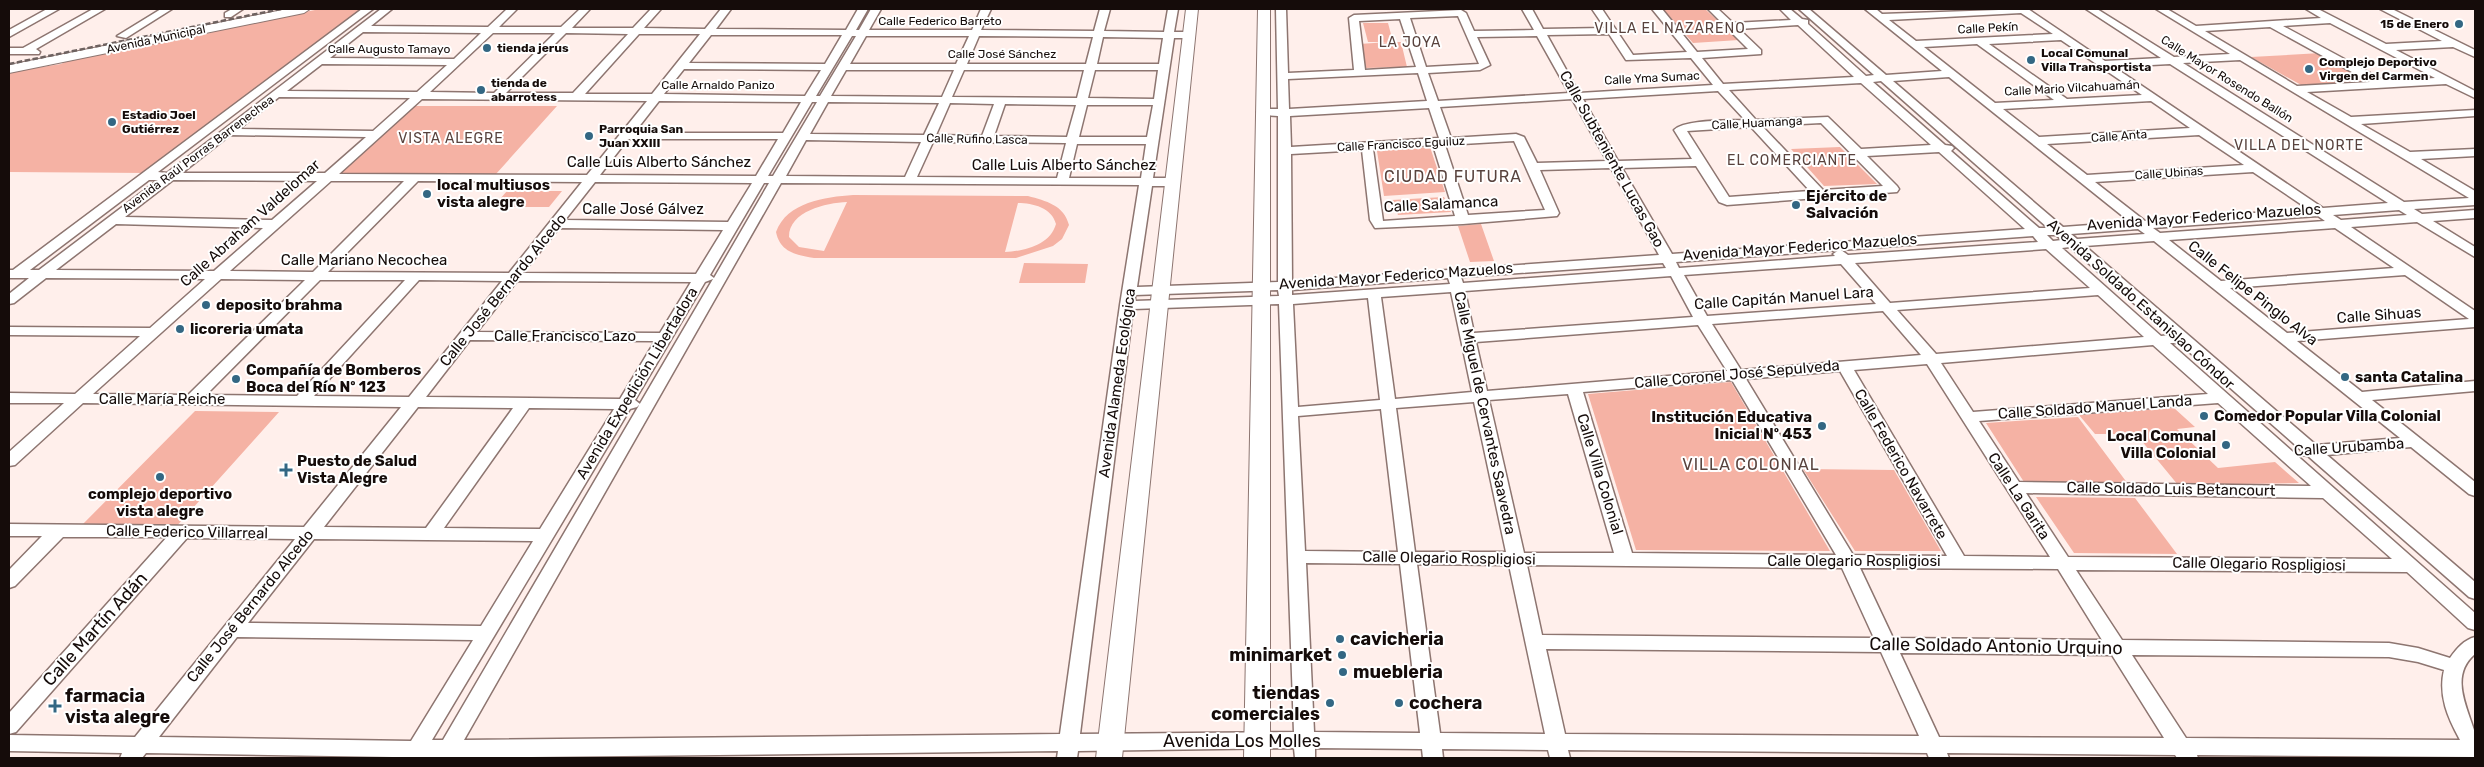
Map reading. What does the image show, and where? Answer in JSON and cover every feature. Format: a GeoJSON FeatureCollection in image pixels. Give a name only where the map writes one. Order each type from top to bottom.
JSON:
{"type":"FeatureCollection","features":[{"type":"Feature","properties":{"kind":"main road","name":"Avenida Municipal"},"geometry":{"type":"LineString","coordinates":[[9,59],[233,12],[260,9]]}},
{"type":"Feature","properties":{"kind":"main road","name":"Avenida Municipal"},"geometry":{"type":"LineString","coordinates":[[9,69],[304,9]]}},
{"type":"Feature","properties":{"kind":"main road","name":"Avenida Alameda Ecológica"},"geometry":{"type":"LineString","coordinates":[[1110,750],[1192,9]]}},
{"type":"Feature","properties":{"kind":"main road"},"geometry":{"type":"LineString","coordinates":[[1257,750],[1264,9]]}},
{"type":"Feature","properties":{"kind":"street"},"geometry":{"type":"LineString","coordinates":[[9,34],[54,9]]}},
{"type":"Feature","properties":{"kind":"street"},"geometry":{"type":"LineString","coordinates":[[26,51],[100,9]]}},
{"type":"Feature","properties":{"kind":"street"},"geometry":{"type":"LineString","coordinates":[[122,36],[167,9]]}},
{"type":"Feature","properties":{"kind":"street","name":"Avenida Raúl Porras Barrenechea"},"geometry":{"type":"LineString","coordinates":[[11,276],[368,9]]}},
{"type":"Feature","properties":{"kind":"street","name":"Avenida Raúl Porras Barrenechea"},"geometry":{"type":"LineString","coordinates":[[9,300],[387,9]]}},
{"type":"Feature","properties":{"kind":"street","name":"Calle Abraham Valdelomar"},"geometry":{"type":"LineString","coordinates":[[9,461],[457,62],[512,9]]}},
{"type":"Feature","properties":{"kind":"street"},"geometry":{"type":"LineString","coordinates":[[496,97],[585,9]]}},
{"type":"Feature","properties":{"kind":"street"},"geometry":{"type":"LineString","coordinates":[[576,97],[656,9]]}},
{"type":"Feature","properties":{"kind":"street","name":"Calle José Bernardo Alcedo"},"geometry":{"type":"LineString","coordinates":[[135,752],[726,9]]}},
{"type":"Feature","properties":{"kind":"street","name":"Avenida Expedición Libertadora"},"geometry":{"type":"LineString","coordinates":[[855,32],[863,9]]}},
{"type":"Feature","properties":{"kind":"street","name":"Avenida Expedición Libertadora"},"geometry":{"type":"LineString","coordinates":[[414,753],[785,136],[815,99],[855,32],[876,9]]}},
{"type":"Feature","properties":{"kind":"street"},"geometry":{"type":"LineString","coordinates":[[910,180],[986,9]]}},
{"type":"Feature","properties":{"kind":"street"},"geometry":{"type":"LineString","coordinates":[[1062,181],[1105,9]]}},
{"type":"Feature","properties":{"kind":"street","name":"Avenida Alameda Ecológica"},"geometry":{"type":"LineString","coordinates":[[1068,750],[1128,298],[1148,182],[1163,67],[1173,9]]}},
{"type":"Feature","properties":{"kind":"street"},"geometry":{"type":"LineString","coordinates":[[1281,9],[1286,151],[1285,293],[1305,749]]}},
{"type":"Feature","properties":{"kind":"street","name":"Calle Subteniente Lucas Gao"},"geometry":{"type":"LineString","coordinates":[[1527,9],[1702,320],[1848,561],[1935,752]]}},
{"type":"Feature","properties":{"kind":"street"},"geometry":{"type":"LineString","coordinates":[[1597,9],[1630,58],[1757,52],[1713,9]]}},
{"type":"Feature","properties":{"kind":"street"},"geometry":{"type":"LineString","coordinates":[[1657,9],[1720,87],[1820,195]]}},
{"type":"Feature","properties":{"kind":"street","name":"Avenida Soldado Estanislao Cóndor"},"geometry":{"type":"LineString","coordinates":[[1785,9],[1818,21],[2475,592]]}},
{"type":"Feature","properties":{"kind":"street"},"geometry":{"type":"LineString","coordinates":[[1876,13],[2023,9],[2475,317]]}},
{"type":"Feature","properties":{"kind":"street","name":"Calle Mayor Rosendo Ballón"},"geometry":{"type":"LineString","coordinates":[[2091,9],[2475,253]]}},
{"type":"Feature","properties":{"kind":"street"},"geometry":{"type":"LineString","coordinates":[[2161,9],[2475,196]]}},
{"type":"Feature","properties":{"kind":"street"},"geometry":{"type":"LineString","coordinates":[[2311,9],[2475,95]]}},
{"type":"Feature","properties":{"kind":"street"},"geometry":{"type":"LineString","coordinates":[[2385,9],[2475,54]]}},
{"type":"Feature","properties":{"kind":"street"},"geometry":{"type":"LineString","coordinates":[[2402,9],[2475,44]]}},
{"type":"Feature","properties":{"kind":"street"},"geometry":{"type":"LineString","coordinates":[[1283,76],[1360,73],[1484,67],[1461,13],[1354,18],[1360,73]]}},
{"type":"Feature","properties":{"kind":"street","name":"Calle Felipe Pinglo Alva"},"geometry":{"type":"LineString","coordinates":[[1876,13],[2475,490]]}},
{"type":"Feature","properties":{"kind":"street"},"geometry":{"type":"LineString","coordinates":[[1731,26],[1802,15]]}},
{"type":"Feature","properties":{"kind":"street","name":"Avenida Soldado Estanislao Cóndor"},"geometry":{"type":"LineString","coordinates":[[1802,15],[1864,79],[2475,623]]}},
{"type":"Feature","properties":{"kind":"street"},"geometry":{"type":"LineString","coordinates":[[1404,16],[1434,104],[1463,220]]}},
{"type":"Feature","properties":{"kind":"street"},"geometry":{"type":"LineString","coordinates":[[2194,28],[2333,20]]}},
{"type":"Feature","properties":{"kind":"street"},"geometry":{"type":"LineString","coordinates":[[2272,24],[2382,84]]}},
{"type":"Feature","properties":{"kind":"street","name":"Calle Federico Barreto"},"geometry":{"type":"LineString","coordinates":[[361,29],[1189,35]]}},
{"type":"Feature","properties":{"kind":"street"},"geometry":{"type":"LineString","coordinates":[[1471,34],[1613,31]]}},
{"type":"Feature","properties":{"kind":"street","name":"Calle Pekín"},"geometry":{"type":"LineString","coordinates":[[1914,44],[2063,36]]}},
{"type":"Feature","properties":{"kind":"street"},"geometry":{"type":"LineString","coordinates":[[1979,40],[2064,102]]}},
{"type":"Feature","properties":{"kind":"street"},"geometry":{"type":"LineString","coordinates":[[2384,48],[2455,44]]}},
{"type":"Feature","properties":{"kind":"street"},"geometry":{"type":"LineString","coordinates":[[9,51],[41,53]]}},
{"type":"Feature","properties":{"kind":"street"},"geometry":{"type":"LineString","coordinates":[[2103,64],[2242,57]]}},
{"type":"Feature","properties":{"kind":"street","name":"Calle Augusto Tamayo"},"geometry":{"type":"LineString","coordinates":[[321,61],[457,62]]}},
{"type":"Feature","properties":{"kind":"street","name":"Calle José Sánchez"},"geometry":{"type":"LineString","coordinates":[[680,66],[1163,67]]}},
{"type":"Feature","properties":{"kind":"street","name":"Calle Yma Sumac"},"geometry":{"type":"LineString","coordinates":[[1263,112],[1285,113],[1952,74]]}},
{"type":"Feature","properties":{"kind":"street"},"geometry":{"type":"LineString","coordinates":[[2295,89],[2447,80]]}},
{"type":"Feature","properties":{"kind":"street","name":"Calle Arnaldo Panizo"},"geometry":{"type":"LineString","coordinates":[[277,94],[1159,102]]}},
{"type":"Feature","properties":{"kind":"street","name":"Calle Mario Vilcahuamán"},"geometry":{"type":"LineString","coordinates":[[1992,106],[2153,98]]}},
{"type":"Feature","properties":{"kind":"street","name":"Avenida Expedición Libertadora"},"geometry":{"type":"LineString","coordinates":[[446,753],[777,179],[801,136],[815,99]]}},
{"type":"Feature","properties":{"kind":"street"},"geometry":{"type":"LineString","coordinates":[[987,139],[1000,100]]}},
{"type":"Feature","properties":{"kind":"street"},"geometry":{"type":"LineString","coordinates":[[2350,121],[2475,113]]}},
{"type":"Feature","properties":{"kind":"street","name":"Calle Huamanga"},"geometry":{"type":"LineString","coordinates":[[1700,162],[1680,132],[1681,128],[1824,119],[1893,189],[1820,195]]}},
{"type":"Feature","properties":{"kind":"street","name":"Calle Anta"},"geometry":{"type":"LineString","coordinates":[[2037,141],[2201,131]]}},
{"type":"Feature","properties":{"kind":"street"},"geometry":{"type":"LineString","coordinates":[[228,132],[374,134]]}},
{"type":"Feature","properties":{"kind":"street"},"geometry":{"type":"LineString","coordinates":[[625,136],[785,136]]}},
{"type":"Feature","properties":{"kind":"street","name":"Calle Rufino Lasca"},"geometry":{"type":"LineString","coordinates":[[801,136],[1154,141]]}},
{"type":"Feature","properties":{"kind":"street","name":"Calle Francisco Eguiluz"},"geometry":{"type":"LineString","coordinates":[[1286,151],[1517,138],[1533,167]]}},
{"type":"Feature","properties":{"kind":"street","name":"Calle Salamanca"},"geometry":{"type":"LineString","coordinates":[[1368,146],[1378,224],[1554,213],[1533,167]]}},
{"type":"Feature","properties":{"kind":"street"},"geometry":{"type":"LineString","coordinates":[[1859,153],[1963,147]]}},
{"type":"Feature","properties":{"kind":"street"},"geometry":{"type":"LineString","coordinates":[[2409,156],[2475,152]]}},
{"type":"Feature","properties":{"kind":"street"},"geometry":{"type":"LineString","coordinates":[[1533,167],[1700,162],[1727,201],[1820,195]]}},
{"type":"Feature","properties":{"kind":"street","name":"Calle Ubinas"},"geometry":{"type":"LineString","coordinates":[[2084,179],[2255,168]]}},
{"type":"Feature","properties":{"kind":"street","name":"Calle Luis Alberto Sánchez"},"geometry":{"type":"LineString","coordinates":[[147,176],[1172,182]]}},
{"type":"Feature","properties":{"kind":"street"},"geometry":{"type":"LineString","coordinates":[[192,400],[415,177]]}},
{"type":"Feature","properties":{"kind":"street","name":"Avenida Mayor Federico Mazuelos"},"geometry":{"type":"LineString","coordinates":[[1285,293],[1374,294],[1456,281],[1668,258],[2475,201]]}},
{"type":"Feature","properties":{"kind":"street","name":"Avenida Mayor Federico Mazuelos"},"geometry":{"type":"LineString","coordinates":[[1128,298],[1285,293],[1456,281],[1676,272],[2475,214]]}},
{"type":"Feature","properties":{"kind":"street"},"geometry":{"type":"LineString","coordinates":[[112,220],[275,224]]}},
{"type":"Feature","properties":{"kind":"street","name":"Calle José Gálvez"},"geometry":{"type":"LineString","coordinates":[[555,224],[732,226]]}},
{"type":"Feature","properties":{"kind":"street","name":"Calle La Garita"},"geometry":{"type":"LineString","coordinates":[[1833,246],[1931,358],[2184,753]]}},
{"type":"Feature","properties":{"kind":"street"},"geometry":{"type":"LineString","coordinates":[[2218,285],[2407,271]]}},
{"type":"Feature","properties":{"kind":"street","name":"Calle Mariano Necochea"},"geometry":{"type":"LineString","coordinates":[[11,276],[44,273],[719,278]]}},
{"type":"Feature","properties":{"kind":"street"},"geometry":{"type":"LineString","coordinates":[[302,400],[416,276]]}},
{"type":"Feature","properties":{"kind":"street","name":"Calle Miguel de Cervantes Saavedra"},"geometry":{"type":"LineString","coordinates":[[1456,281],[1558,750]]}},
{"type":"Feature","properties":{"kind":"street","name":"Calle Capitán Manuel Lara"},"geometry":{"type":"LineString","coordinates":[[1468,338],[2102,291]]}},
{"type":"Feature","properties":{"kind":"street"},"geometry":{"type":"LineString","coordinates":[[1374,294],[1431,750]]}},
{"type":"Feature","properties":{"kind":"street","name":"Calle Sihuas"},"geometry":{"type":"LineString","coordinates":[[2284,338],[2475,323]]}},
{"type":"Feature","properties":{"kind":"street"},"geometry":{"type":"LineString","coordinates":[[9,331],[152,332]]}},
{"type":"Feature","properties":{"kind":"street","name":"Calle Francisco Lazo"},"geometry":{"type":"LineString","coordinates":[[466,336],[665,337]]}},
{"type":"Feature","properties":{"kind":"street","name":"Calle Coronel José Sepulveda"},"geometry":{"type":"LineString","coordinates":[[1291,412],[2184,338]]}},
{"type":"Feature","properties":{"kind":"street","name":"Calle Federico Navarrete"},"geometry":{"type":"LineString","coordinates":[[1844,365],[1959,562]]}},
{"type":"Feature","properties":{"kind":"street"},"geometry":{"type":"LineString","coordinates":[[2358,397],[2475,386]]}},
{"type":"Feature","properties":{"kind":"street","name":"Calle Villa Colonial"},"geometry":{"type":"LineString","coordinates":[[1574,388],[1625,560]]}},
{"type":"Feature","properties":{"kind":"street","name":"Calle María Reiche"},"geometry":{"type":"LineString","coordinates":[[9,398],[646,404]]}},
{"type":"Feature","properties":{"kind":"street","name":"Calle Soldado Manuel Landa"},"geometry":{"type":"LineString","coordinates":[[1968,417],[2222,398]]}},
{"type":"Feature","properties":{"kind":"street"},"geometry":{"type":"LineString","coordinates":[[430,534],[525,402]]}},
{"type":"Feature","properties":{"kind":"street","name":"Calle Urubamba"},"geometry":{"type":"LineString","coordinates":[[2284,452],[2415,442]]}},
{"type":"Feature","properties":{"kind":"street","name":"Calle Soldado Luis Betancourt"},"geometry":{"type":"LineString","coordinates":[[2013,487],[2328,492]]}},
{"type":"Feature","properties":{"kind":"street","name":"Calle Federico Villarreal"},"geometry":{"type":"LineString","coordinates":[[9,530],[546,535]]}},
{"type":"Feature","properties":{"kind":"street"},"geometry":{"type":"LineString","coordinates":[[9,581],[58,531]]}},
{"type":"Feature","properties":{"kind":"street","name":"Calle Martín Adán"},"geometry":{"type":"LineString","coordinates":[[9,726],[182,532]]}},
{"type":"Feature","properties":{"kind":"street","name":"Calle Olegario Rospligiosi"},"geometry":{"type":"LineString","coordinates":[[1297,557],[2411,566]]}},
{"type":"Feature","properties":{"kind":"street"},"geometry":{"type":"LineString","coordinates":[[232,630],[487,632]]}},
{"type":"Feature","properties":{"kind":"street","name":"Calle Soldado Antonio Urquino"},"geometry":{"type":"LineString","coordinates":[[1534,642],[2389,650],[2418,655],[2454,666]]}},
{"type":"Feature","properties":{"kind":"street"},"geometry":{"type":"LineString","coordinates":[[2475,644],[2464,652],[2454,666],[2451,681],[2454,708],[2462,728],[2475,749]]}},
{"type":"Feature","properties":{"kind":"street","name":"Avenida Los Molles"},"geometry":{"type":"LineString","coordinates":[[9,743],[135,752],[414,753],[1305,749],[2184,753],[2475,749]]}},
{"type":"Feature","properties":{"kind":"shaded area","name":"Estadio Joel Gutiérrez"},"geometry":{"type":"Polygon","coordinates":[[[320,9],[366,9],[147,173],[9,172],[9,72],[61,64],[67,61],[320,9]]]}},
{"type":"Feature","properties":{"kind":"shaded area"},"geometry":{"type":"Polygon","coordinates":[[[1663,9],[1705,9],[1739,40],[1693,43],[1663,9]]]}},
{"type":"Feature","properties":{"kind":"shaded area"},"geometry":{"type":"Polygon","coordinates":[[[1363,23],[1388,23],[1393,42],[1401,42],[1407,67],[1365,68],[1359,44],[1389,42],[1368,42],[1363,23]]]}},
{"type":"Feature","properties":{"kind":"shaded area","name":"Complejo Deportivo Virgen del Carmen"},"geometry":{"type":"Polygon","coordinates":[[[2321,53],[2367,82],[2303,86],[2251,57],[2321,53]]]}},
{"type":"Feature","properties":{"kind":"shaded area"},"geometry":{"type":"Polygon","coordinates":[[[413,106],[557,106],[496,174],[336,174],[413,106]]]}},
{"type":"Feature","properties":{"kind":"shaded area"},"geometry":{"type":"Polygon","coordinates":[[[1430,147],[1445,192],[1384,196],[1377,151],[1430,147]]]}},
{"type":"Feature","properties":{"kind":"shaded area"},"geometry":{"type":"Polygon","coordinates":[[[1840,147],[1877,184],[1824,186],[1791,149],[1840,147]]]}},
{"type":"Feature","properties":{"kind":"shaded area"},"geometry":{"type":"Polygon","coordinates":[[[507,191],[562,191],[549,207],[493,207],[507,191]]]}},
{"type":"Feature","properties":{"kind":"shaded area"},"geometry":{"type":"Polygon","coordinates":[[[853,195],[1028,196],[1048,202],[1059,208],[1067,218],[1069,225],[1062,239],[1053,246],[1016,258],[814,258],[795,254],[781,244],[776,232],[781,222],[789,214],[808,203],[831,197],[853,195]],[[847,202],[829,204],[810,210],[795,221],[789,237],[799,247],[824,251],[847,202]],[[1018,203],[1005,252],[1036,246],[1048,237],[1056,224],[1046,210],[1030,204],[1018,203]]]}},
{"type":"Feature","properties":{"kind":"shaded area"},"geometry":{"type":"Polygon","coordinates":[[[1444,197],[1451,212],[1398,215],[1392,200],[1444,197]]]}},
{"type":"Feature","properties":{"kind":"shaded area"},"geometry":{"type":"Polygon","coordinates":[[[1481,224],[1494,261],[1470,262],[1458,226],[1481,224]]]}},
{"type":"Feature","properties":{"kind":"shaded area"},"geometry":{"type":"Polygon","coordinates":[[[1024,263],[1088,264],[1085,283],[1019,283],[1024,263]]]}},
{"type":"Feature","properties":{"kind":"shaded area"},"geometry":{"type":"Polygon","coordinates":[[[1731,382],[1830,551],[1636,550],[1588,394],[1731,382]]]}},
{"type":"Feature","properties":{"kind":"shaded area"},"geometry":{"type":"Polygon","coordinates":[[[2174,408],[2195,427],[2177,429],[2218,468],[2275,462],[2299,483],[2178,485],[2136,434],[2095,434],[2079,415],[2174,408]]]}},
{"type":"Feature","properties":{"kind":"shaded area"},"geometry":{"type":"Polygon","coordinates":[[[195,411],[279,412],[175,528],[81,526],[195,411]]]}},
{"type":"Feature","properties":{"kind":"shaded area"},"geometry":{"type":"Polygon","coordinates":[[[2078,417],[2128,484],[2024,482],[1986,423],[2078,417]]]}},
{"type":"Feature","properties":{"kind":"shaded area"},"geometry":{"type":"Polygon","coordinates":[[[1803,469],[1894,470],[1941,551],[1855,551],[1803,469]]]}},
{"type":"Feature","properties":{"kind":"shaded area"},"geometry":{"type":"Polygon","coordinates":[[[2036,497],[2135,498],[2177,554],[2074,553],[2036,497]]]}},
{"type":"Feature","properties":{"kind":"railway"},"geometry":{"type":"LineString","coordinates":[[9,64],[281,9]]}},
{"type":"Feature","properties":{"kind":"place","name":"15 de Enero"},"geometry":{"type":"Point","coordinates":[2459,24]}},
{"type":"Feature","properties":{"kind":"place","name":"tienda jerus"},"geometry":{"type":"Point","coordinates":[487,48]}},
{"type":"Feature","properties":{"kind":"place","name":"Local Comunal Villa Transportista"},"geometry":{"type":"Point","coordinates":[2031,60]}},
{"type":"Feature","properties":{"kind":"place","name":"Complejo Deportivo Virgen del Carmen"},"geometry":{"type":"Point","coordinates":[2309,69]}},
{"type":"Feature","properties":{"kind":"place","name":"tienda de abarrotess"},"geometry":{"type":"Point","coordinates":[481,90]}},
{"type":"Feature","properties":{"kind":"place","name":"Estadio Joel Gutiérrez"},"geometry":{"type":"Point","coordinates":[112,122]}},
{"type":"Feature","properties":{"kind":"place","name":"Parroquia San Juan XXIII"},"geometry":{"type":"Point","coordinates":[589,136]}},
{"type":"Feature","properties":{"kind":"place","name":"local multiusos vista alegre"},"geometry":{"type":"Point","coordinates":[427,194]}},
{"type":"Feature","properties":{"kind":"place","name":"Ejército de Salvación"},"geometry":{"type":"Point","coordinates":[1796,205]}},
{"type":"Feature","properties":{"kind":"place","name":"deposito brahma"},"geometry":{"type":"Point","coordinates":[206,305]}},
{"type":"Feature","properties":{"kind":"place","name":"licoreria umata"},"geometry":{"type":"Point","coordinates":[180,329]}},
{"type":"Feature","properties":{"kind":"place","name":"santa Catalina"},"geometry":{"type":"Point","coordinates":[2345,377]}},
{"type":"Feature","properties":{"kind":"place","name":"Compañía de Bomberos Boca del Río Nº 123"},"geometry":{"type":"Point","coordinates":[236,379]}},
{"type":"Feature","properties":{"kind":"place","name":"Comedor Popular Villa Colonial"},"geometry":{"type":"Point","coordinates":[2204,416]}},
{"type":"Feature","properties":{"kind":"place","name":"Institución Educativa Inicial Nº 453"},"geometry":{"type":"Point","coordinates":[1822,426]}},
{"type":"Feature","properties":{"kind":"place","name":"Local Comunal Villa Colonial"},"geometry":{"type":"Point","coordinates":[2226,445]}},
{"type":"Feature","properties":{"kind":"place","name":"Puesto de Salud Vista Alegre"},"geometry":{"type":"Point","coordinates":[286,470]}},
{"type":"Feature","properties":{"kind":"place","name":"complejo deportivo vista alegre"},"geometry":{"type":"Point","coordinates":[160,477]}},
{"type":"Feature","properties":{"kind":"place","name":"cavicheria"},"geometry":{"type":"Point","coordinates":[1340,639]}},
{"type":"Feature","properties":{"kind":"place","name":"minimarket"},"geometry":{"type":"Point","coordinates":[1342,655]}},
{"type":"Feature","properties":{"kind":"place","name":"muebleria"},"geometry":{"type":"Point","coordinates":[1343,672]}},
{"type":"Feature","properties":{"kind":"place","name":"tiendas comerciales"},"geometry":{"type":"Point","coordinates":[1330,703]}},
{"type":"Feature","properties":{"kind":"place","name":"cochera"},"geometry":{"type":"Point","coordinates":[1399,703]}},
{"type":"Feature","properties":{"kind":"place","name":"farmacia vista alegre"},"geometry":{"type":"Point","coordinates":[55,706]}},
{"type":"Feature","properties":{"kind":"district","name":"VILLA EL NAZARENO"},"geometry":{"type":"Point","coordinates":[1670,28]}},
{"type":"Feature","properties":{"kind":"district","name":"LA JOYA"},"geometry":{"type":"Point","coordinates":[1410,42]}},
{"type":"Feature","properties":{"kind":"district","name":"VISTA ALEGRE"},"geometry":{"type":"Point","coordinates":[451,138]}},
{"type":"Feature","properties":{"kind":"district","name":"VILLA DEL NORTE"},"geometry":{"type":"Point","coordinates":[2299,145]}},
{"type":"Feature","properties":{"kind":"district","name":"EL COMERCIANTE"},"geometry":{"type":"Point","coordinates":[1792,160]}},
{"type":"Feature","properties":{"kind":"district","name":"CIUDAD FUTURA"},"geometry":{"type":"Point","coordinates":[1453,176]}},
{"type":"Feature","properties":{"kind":"district","name":"VILLA COLONIAL"},"geometry":{"type":"Point","coordinates":[1751,464]}}]}
